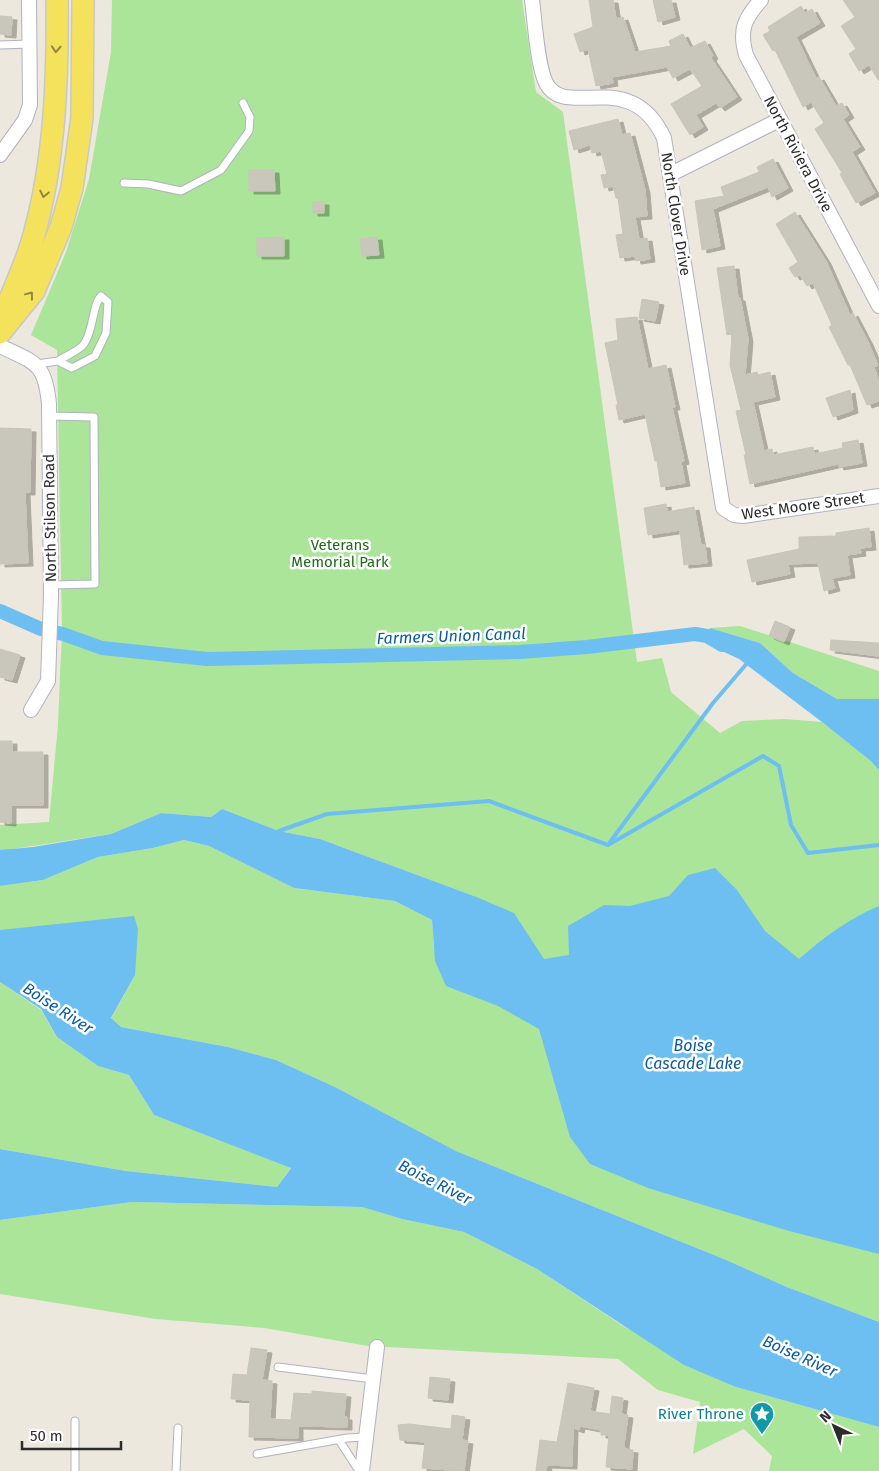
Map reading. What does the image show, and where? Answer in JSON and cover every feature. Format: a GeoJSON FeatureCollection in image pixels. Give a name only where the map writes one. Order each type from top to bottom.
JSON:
{"type":"FeatureCollection","features":[{"type":"Feature","properties":{"kind":"main road"},"geometry":{"type":"LineString","coordinates":[[0,325],[34,236],[45,189],[52,140],[58,0]]}},
{"type":"Feature","properties":{"kind":"main road"},"geometry":{"type":"LineString","coordinates":[[0,333],[34,291],[61,227],[72,188],[82,118],[83,0]]}},
{"type":"Feature","properties":{"kind":"street"},"geometry":{"type":"LineString","coordinates":[[2,151],[25,120],[30,105],[29,0]]}},
{"type":"Feature","properties":{"kind":"street","name":"North Clover Drive"},"geometry":{"type":"LineString","coordinates":[[532,0],[542,73],[547,85],[557,94],[568,99],[606,96],[625,99],[644,110],[657,124],[664,138],[721,500],[728,513]]}},
{"type":"Feature","properties":{"kind":"street","name":"North Riviera Drive"},"geometry":{"type":"LineString","coordinates":[[761,0],[751,11],[743,25],[742,40],[746,55],[879,306]]}},
{"type":"Feature","properties":{"kind":"street"},"geometry":{"type":"LineString","coordinates":[[671,174],[779,120]]}},
{"type":"Feature","properties":{"kind":"street"},"geometry":{"type":"LineString","coordinates":[[0,346],[38,364]]}},
{"type":"Feature","properties":{"kind":"street","name":"North Stilson Road"},"geometry":{"type":"LineString","coordinates":[[31,710],[48,681],[51,602],[48,386],[38,364]]}},
{"type":"Feature","properties":{"kind":"street","name":"West Moore Street"},"geometry":{"type":"LineString","coordinates":[[728,513],[743,516],[879,496]]}},
{"type":"Feature","properties":{"kind":"street"},"geometry":{"type":"LineString","coordinates":[[361,1471],[377,1348]]}},
{"type":"Feature","properties":{"kind":"lane"},"geometry":{"type":"LineString","coordinates":[[0,46],[30,44]]}},
{"type":"Feature","properties":{"kind":"lane"},"geometry":{"type":"LineString","coordinates":[[124,183],[148,184],[180,191],[221,170],[249,131],[250,117],[243,103]]}},
{"type":"Feature","properties":{"kind":"lane"},"geometry":{"type":"LineString","coordinates":[[38,364],[58,361],[83,346],[92,329],[97,300],[101,296],[108,302],[106,333],[95,356],[72,368],[58,361]]}},
{"type":"Feature","properties":{"kind":"lane"},"geometry":{"type":"LineString","coordinates":[[49,416],[94,417],[95,584],[51,585]]}},
{"type":"Feature","properties":{"kind":"lane"},"geometry":{"type":"LineString","coordinates":[[278,1367],[374,1379]]}},
{"type":"Feature","properties":{"kind":"lane"},"geometry":{"type":"LineString","coordinates":[[75,1421],[75,1471]]}},
{"type":"Feature","properties":{"kind":"lane"},"geometry":{"type":"LineString","coordinates":[[176,1471],[178,1428]]}},
{"type":"Feature","properties":{"kind":"lane"},"geometry":{"type":"LineString","coordinates":[[257,1454],[366,1437]]}},
{"type":"Feature","properties":{"kind":"lane"},"geometry":{"type":"LineString","coordinates":[[339,1440],[361,1471]]}},
{"type":"Feature","properties":{"kind":"green space","name":"Veterans Memorial Park"},"geometry":{"type":"Polygon","coordinates":[[[112,0],[522,0],[536,92],[563,112],[637,662],[662,658],[671,692],[720,733],[742,721],[784,719],[822,722],[850,744],[874,699],[837,699],[793,673],[760,643],[710,628],[740,626],[879,671],[879,1322],[787,1287],[724,1259],[456,1151],[335,1087],[276,1060],[228,1047],[121,1027],[111,1019],[135,975],[0,930],[0,886],[43,880],[98,857],[153,848],[184,840],[209,846],[294,888],[395,901],[432,920],[434,951],[474,896],[320,839],[279,831],[222,809],[211,817],[161,813],[111,834],[0,851],[0,825],[49,822],[58,725],[62,629],[57,350],[31,335],[66,252],[89,179],[111,52],[112,0]]]}},
{"type":"Feature","properties":{"kind":"green space"},"geometry":{"type":"Polygon","coordinates":[[[0,982],[41,1010],[57,1037],[98,1066],[129,1075],[154,1115],[291,1167],[277,1187],[126,1171],[0,1149],[0,982]]]}},
{"type":"Feature","properties":{"kind":"green space"},"geometry":{"type":"Polygon","coordinates":[[[132,1202],[362,1207],[402,1219],[464,1232],[537,1269],[623,1326],[736,1387],[879,1427],[879,1471],[769,1471],[772,1456],[744,1429],[693,1454],[700,1402],[658,1390],[618,1359],[368,1346],[264,1328],[156,1319],[0,1294],[0,1220],[132,1202]]]}},
{"type":"Feature","properties":{"kind":"water"},"geometry":{"type":"Polygon","coordinates":[[[710,628],[760,643],[793,673],[837,699],[879,699],[879,770],[871,761],[822,722],[739,659],[705,643],[710,628]]]}},
{"type":"Feature","properties":{"kind":"water","name":"Boise Cascade Lake"},"geometry":{"type":"Polygon","coordinates":[[[222,809],[279,831],[320,839],[474,896],[514,913],[544,959],[569,955],[568,926],[604,905],[630,906],[669,896],[688,875],[715,868],[737,890],[765,931],[799,959],[837,929],[879,906],[879,1254],[789,1231],[648,1188],[590,1164],[570,1137],[539,1029],[498,1006],[446,986],[435,961],[432,920],[395,901],[294,888],[209,846],[184,840],[153,848],[98,857],[43,880],[0,886],[0,850],[33,847],[111,834],[161,813],[211,817],[222,809]]]}},
{"type":"Feature","properties":{"kind":"water","name":"Boise River"},"geometry":{"type":"Polygon","coordinates":[[[134,916],[138,929],[135,975],[111,1018],[121,1027],[228,1047],[276,1060],[335,1087],[456,1151],[724,1259],[787,1287],[879,1322],[879,1427],[736,1387],[684,1365],[537,1269],[464,1232],[402,1219],[362,1207],[132,1202],[0,1220],[0,1149],[126,1171],[277,1187],[291,1168],[154,1115],[129,1075],[98,1066],[57,1037],[41,1009],[0,982],[0,930],[134,916]]]}},
{"type":"Feature","properties":{"kind":"building"},"geometry":{"type":"Polygon","coordinates":[[[589,0],[613,0],[616,19],[623,17],[635,52],[671,46],[669,41],[683,34],[690,48],[705,41],[713,56],[711,58],[737,97],[720,108],[716,103],[696,115],[703,127],[690,135],[671,104],[702,86],[690,69],[673,78],[667,67],[612,77],[613,83],[596,86],[588,49],[580,52],[574,34],[593,27],[589,0]]]}},
{"type":"Feature","properties":{"kind":"building"},"geometry":{"type":"Polygon","coordinates":[[[653,0],[671,0],[675,17],[658,22],[653,0]]]}},
{"type":"Feature","properties":{"kind":"building"},"geometry":{"type":"Polygon","coordinates":[[[843,0],[879,0],[879,81],[869,65],[859,71],[849,54],[856,49],[841,26],[855,17],[843,0]]]}},
{"type":"Feature","properties":{"kind":"building"},"geometry":{"type":"Polygon","coordinates":[[[801,6],[805,13],[812,9],[820,23],[796,37],[816,78],[819,77],[836,106],[842,103],[849,115],[843,119],[860,147],[852,152],[875,193],[856,203],[840,174],[842,173],[815,129],[824,123],[811,102],[803,107],[775,50],[773,51],[763,35],[770,31],[768,27],[801,6]]]}},
{"type":"Feature","properties":{"kind":"building"},"geometry":{"type":"Polygon","coordinates":[[[0,16],[12,17],[11,35],[0,34],[0,16]]]}},
{"type":"Feature","properties":{"kind":"building"},"geometry":{"type":"Polygon","coordinates":[[[618,119],[622,135],[630,133],[645,190],[647,216],[635,217],[639,239],[647,238],[650,259],[636,261],[635,256],[620,258],[616,235],[623,234],[618,198],[616,198],[613,186],[604,188],[601,175],[607,174],[601,151],[592,153],[590,145],[574,150],[569,131],[618,119]]]}},
{"type":"Feature","properties":{"kind":"building"},"geometry":{"type":"Polygon","coordinates":[[[773,159],[788,188],[772,197],[768,187],[713,209],[720,246],[702,250],[695,201],[724,196],[721,187],[759,172],[757,167],[773,159]]]}},
{"type":"Feature","properties":{"kind":"building"},"geometry":{"type":"Polygon","coordinates":[[[249,170],[274,170],[275,191],[249,191],[249,170]]]}},
{"type":"Feature","properties":{"kind":"building"},"geometry":{"type":"Polygon","coordinates":[[[313,202],[324,202],[324,213],[313,213],[313,202]]]}},
{"type":"Feature","properties":{"kind":"building"},"geometry":{"type":"Polygon","coordinates":[[[795,212],[826,261],[850,315],[853,313],[868,342],[878,365],[874,367],[879,382],[879,401],[867,405],[850,365],[848,365],[829,327],[832,325],[813,283],[807,286],[800,275],[795,277],[789,268],[798,262],[776,224],[795,212]]]}},
{"type":"Feature","properties":{"kind":"building"},"geometry":{"type":"Polygon","coordinates":[[[284,237],[284,256],[257,256],[257,238],[284,237]]]}},
{"type":"Feature","properties":{"kind":"building"},"geometry":{"type":"Polygon","coordinates":[[[377,237],[379,255],[362,256],[360,239],[377,237]]]}},
{"type":"Feature","properties":{"kind":"building"},"geometry":{"type":"Polygon","coordinates":[[[734,266],[738,298],[740,298],[748,339],[745,375],[757,372],[758,375],[770,372],[775,397],[753,402],[764,451],[772,449],[773,455],[813,447],[814,454],[843,448],[842,443],[858,440],[862,463],[839,467],[838,464],[750,484],[744,455],[746,455],[736,411],[741,410],[730,365],[732,334],[727,335],[717,268],[734,266]]]}},
{"type":"Feature","properties":{"kind":"building"},"geometry":{"type":"Polygon","coordinates":[[[642,299],[659,302],[655,321],[639,318],[642,299]]]}},
{"type":"Feature","properties":{"kind":"building"},"geometry":{"type":"Polygon","coordinates":[[[637,317],[648,369],[666,365],[675,407],[672,407],[684,461],[681,462],[685,483],[661,487],[657,461],[655,461],[645,414],[619,420],[616,405],[618,405],[605,343],[618,340],[616,319],[637,317]]]}},
{"type":"Feature","properties":{"kind":"building"},"geometry":{"type":"Polygon","coordinates":[[[850,390],[853,410],[833,417],[826,398],[850,390]]]}},
{"type":"Feature","properties":{"kind":"building"},"geometry":{"type":"Polygon","coordinates":[[[0,428],[31,429],[30,492],[25,492],[28,563],[0,564],[0,428]]]}},
{"type":"Feature","properties":{"kind":"building"},"geometry":{"type":"Polygon","coordinates":[[[666,504],[667,512],[694,507],[701,545],[705,545],[707,563],[684,565],[680,530],[648,535],[644,508],[666,504]]]}},
{"type":"Feature","properties":{"kind":"building"},"geometry":{"type":"Polygon","coordinates":[[[869,528],[871,547],[860,548],[861,553],[847,555],[850,575],[832,578],[835,588],[824,591],[818,563],[788,564],[790,574],[752,582],[747,560],[799,549],[799,537],[836,536],[836,533],[869,528]]]}},
{"type":"Feature","properties":{"kind":"building"},"geometry":{"type":"Polygon","coordinates":[[[775,621],[790,627],[784,642],[769,636],[775,621]]]}},
{"type":"Feature","properties":{"kind":"building"},"geometry":{"type":"Polygon","coordinates":[[[831,640],[879,643],[879,656],[830,650],[831,640]]]}},
{"type":"Feature","properties":{"kind":"building"},"geometry":{"type":"Polygon","coordinates":[[[0,649],[20,655],[12,680],[0,677],[0,649]]]}},
{"type":"Feature","properties":{"kind":"building"},"geometry":{"type":"Polygon","coordinates":[[[0,741],[12,741],[12,752],[43,752],[43,805],[11,805],[11,823],[0,822],[0,741]]]}},
{"type":"Feature","properties":{"kind":"building"},"geometry":{"type":"Polygon","coordinates":[[[251,1348],[267,1350],[262,1380],[272,1381],[270,1419],[291,1420],[294,1393],[312,1394],[312,1391],[346,1394],[344,1417],[347,1417],[347,1427],[298,1426],[298,1438],[249,1437],[250,1400],[231,1399],[233,1374],[247,1375],[251,1348]]]}},
{"type":"Feature","properties":{"kind":"building"},"geometry":{"type":"Polygon","coordinates":[[[430,1377],[450,1379],[448,1400],[428,1398],[430,1377]]]}},
{"type":"Feature","properties":{"kind":"building"},"geometry":{"type":"Polygon","coordinates":[[[568,1383],[594,1388],[590,1411],[610,1414],[612,1396],[623,1398],[621,1414],[628,1415],[624,1444],[625,1449],[633,1450],[632,1469],[606,1467],[609,1435],[601,1435],[601,1430],[580,1426],[579,1430],[573,1428],[572,1466],[547,1465],[546,1471],[536,1471],[540,1440],[557,1442],[568,1383]]]}},
{"type":"Feature","properties":{"kind":"building"},"geometry":{"type":"Polygon","coordinates":[[[452,1415],[465,1417],[462,1440],[468,1441],[464,1471],[422,1468],[425,1442],[400,1440],[398,1425],[409,1424],[451,1429],[452,1415]]]}},
{"type":"Feature","properties":{"kind":"waterway","name":"Farmers Union Canal"},"geometry":{"type":"LineString","coordinates":[[0,611],[41,629],[63,634],[102,648],[207,659],[520,652],[587,647],[695,634],[707,636],[722,645]]}},
{"type":"Feature","properties":{"kind":"waterway"},"geometry":{"type":"LineString","coordinates":[[610,842],[713,703],[749,661]]}},
{"type":"Feature","properties":{"kind":"waterway"},"geometry":{"type":"LineString","coordinates":[[279,831],[327,814],[489,801],[608,845],[763,756],[779,766],[791,825],[808,853],[879,845]]}},
{"type":"Feature","properties":{"kind":"place","name":"River Throne"},"geometry":{"type":"Point","coordinates":[762,1435]}}]}
